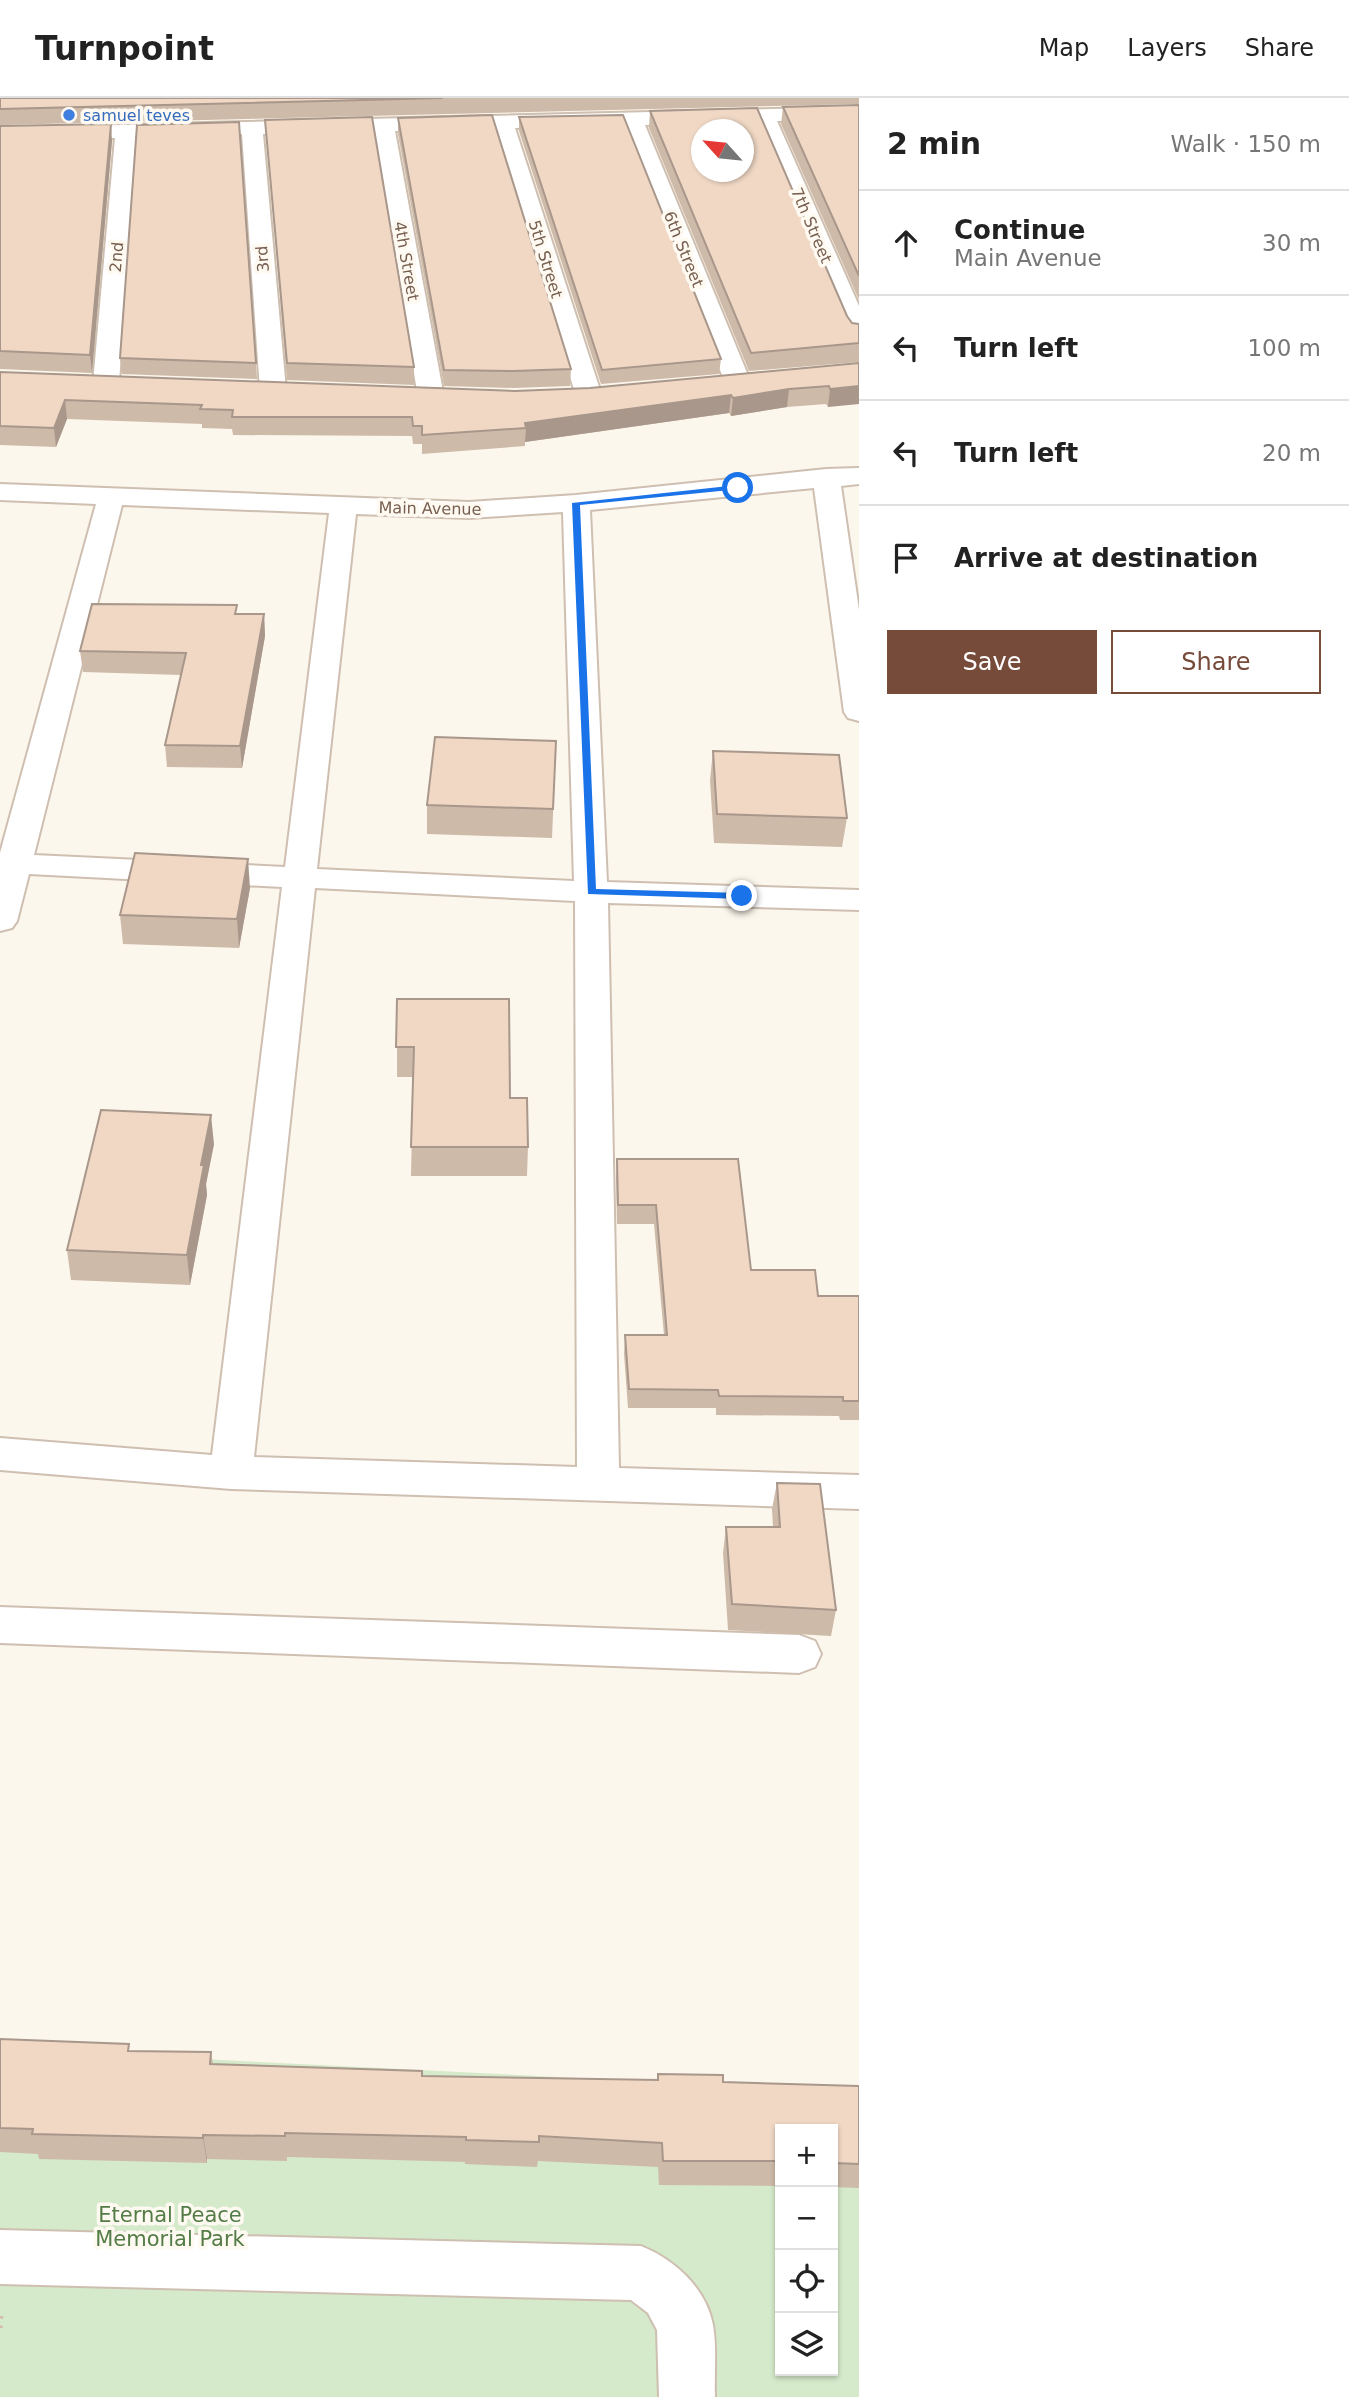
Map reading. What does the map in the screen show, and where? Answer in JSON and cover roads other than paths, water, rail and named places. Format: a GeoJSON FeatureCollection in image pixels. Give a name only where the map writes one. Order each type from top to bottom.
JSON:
{"type":"FeatureCollection","features":[{"type":"Feature","properties":{"kind":"street"},"geometry":{"type":"LineString","coordinates":[[0,134],[859,113]]}},
{"type":"Feature","properties":{"kind":"street","name":"7th Street"},"geometry":{"type":"LineString","coordinates":[[765,117],[859,333]]}},
{"type":"Feature","properties":{"kind":"street","name":"6th Street"},"geometry":{"type":"LineString","coordinates":[[632,119],[737,380]]}},
{"type":"Feature","properties":{"kind":"street","name":"5th Street"},"geometry":{"type":"LineString","coordinates":[[503,122],[577,397],[616,393]]}},
{"type":"Feature","properties":{"kind":"street","name":"4th Street"},"geometry":{"type":"LineString","coordinates":[[383,124],[431,397]]}},
{"type":"Feature","properties":{"kind":"street","name":"3rd"},"geometry":{"type":"LineString","coordinates":[[252,128],[273,390]]}},
{"type":"Feature","properties":{"kind":"street","name":"2nd"},"geometry":{"type":"LineString","coordinates":[[106,383],[126,130]]}},
{"type":"Feature","properties":{"kind":"street"},"geometry":{"type":"LineString","coordinates":[[710,383],[764,378]]}},
{"type":"Feature","properties":{"kind":"street"},"geometry":{"type":"LineString","coordinates":[[80,382],[134,384]]}},
{"type":"Feature","properties":{"kind":"street"},"geometry":{"type":"LineString","coordinates":[[245,389],[299,391]]}},
{"type":"Feature","properties":{"kind":"street"},"geometry":{"type":"LineString","coordinates":[[404,396],[458,398]]}},
{"type":"Feature","properties":{"kind":"street","name":"Main Avenue"},"geometry":{"type":"LineString","coordinates":[[0,492],[469,510],[576,503],[826,477],[859,476]]}},
{"type":"Feature","properties":{"kind":"street"},"geometry":{"type":"LineString","coordinates":[[826,477],[859,712]]}},
{"type":"Feature","properties":{"kind":"street"},"geometry":{"type":"LineString","coordinates":[[0,921],[8,863],[111,497]]}},
{"type":"Feature","properties":{"kind":"street"},"geometry":{"type":"LineString","coordinates":[[576,503],[591,892],[598,1485]]}},
{"type":"Feature","properties":{"kind":"street"},"geometry":{"type":"LineString","coordinates":[[231,1473],[343,506]]}},
{"type":"Feature","properties":{"kind":"street"},"geometry":{"type":"LineString","coordinates":[[8,863],[591,892],[859,900]]}},
{"type":"Feature","properties":{"kind":"street"},"geometry":{"type":"LineString","coordinates":[[0,1454],[231,1473],[859,1492]]}},
{"type":"Feature","properties":{"kind":"street"},"geometry":{"type":"LineString","coordinates":[[0,1625],[799,1654]]}},
{"type":"Feature","properties":{"kind":"street"},"geometry":{"type":"LineString","coordinates":[[0,2257],[641,2273],[667,2294],[685,2324],[687,2397]]}},
{"type":"Feature","properties":{"kind":"place","name":"samuel teves"},"geometry":{"type":"Point","coordinates":[69,115]}},
{"type":"Feature","properties":{"kind":"park label","name":"Eternal Peace Memorial Park"},"geometry":{"type":"Point","coordinates":[170,2227]}}]}
